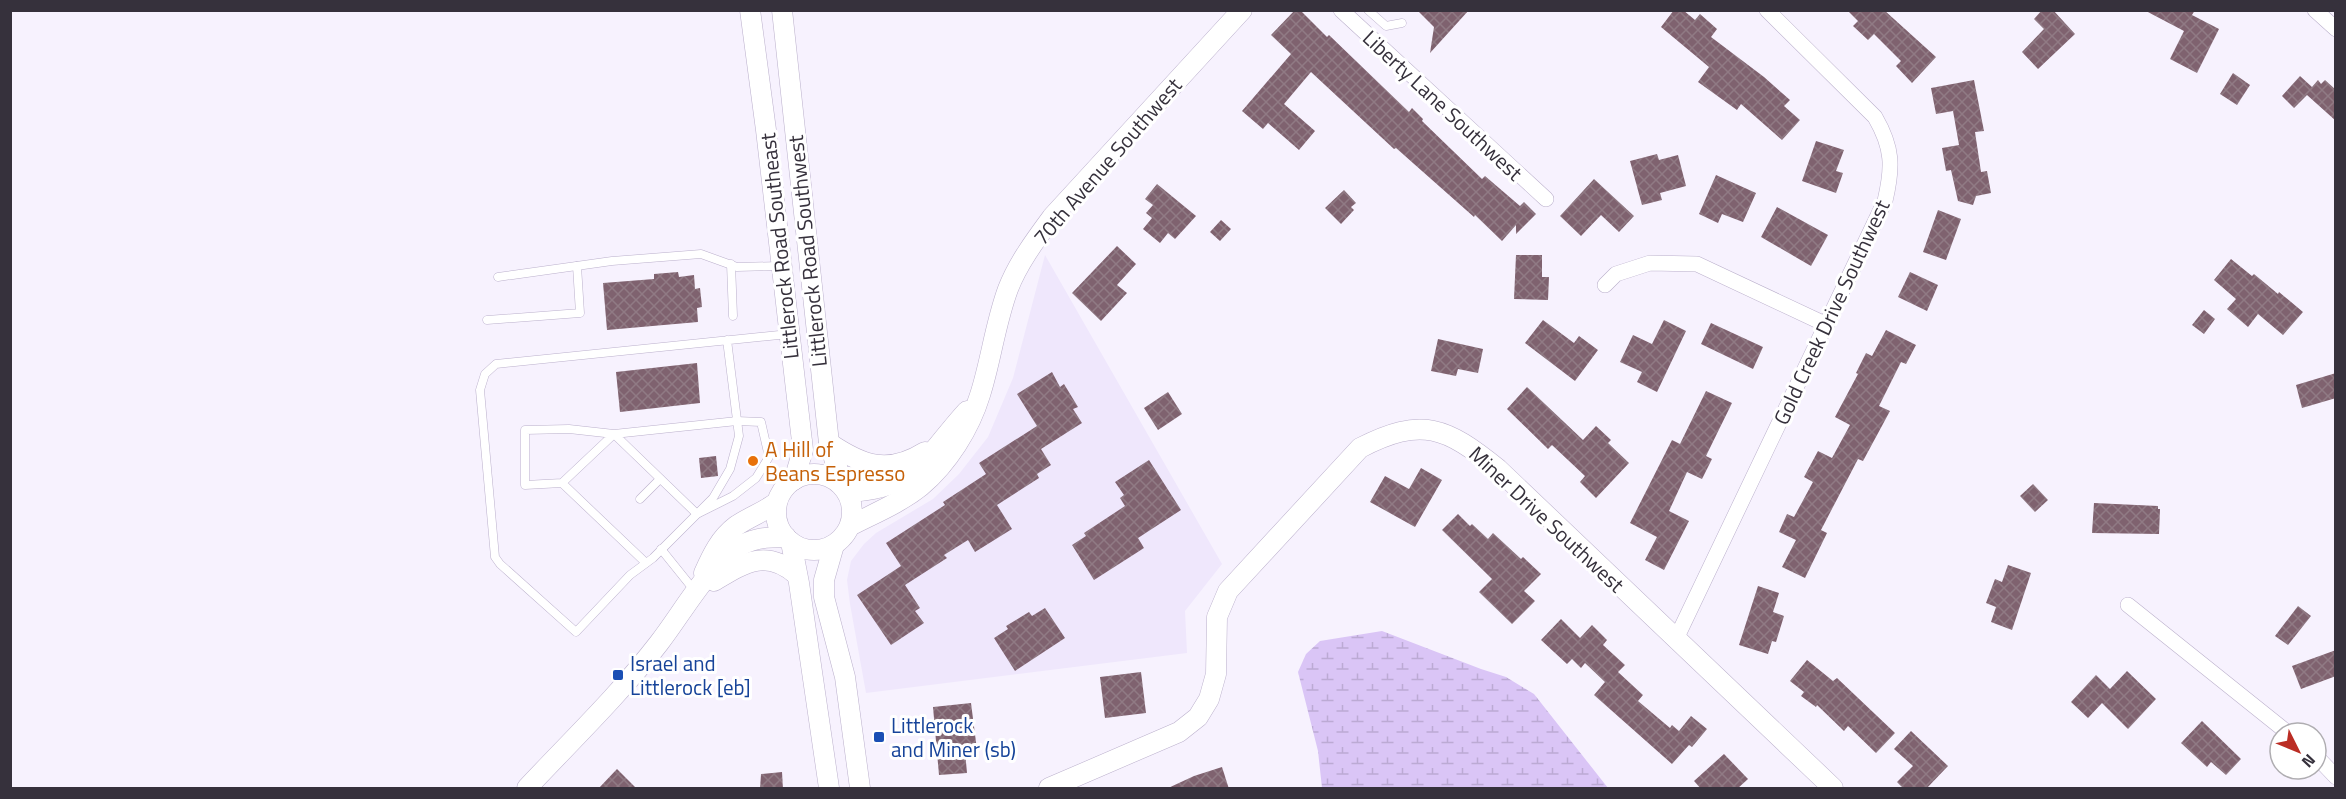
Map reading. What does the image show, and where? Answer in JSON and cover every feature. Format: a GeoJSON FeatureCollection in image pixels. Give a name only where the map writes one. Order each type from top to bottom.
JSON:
{"type":"FeatureCollection","features":[{"type":"Feature","properties":{"kind":"street","name":"Littlerock Road Southeast"},"geometry":{"type":"LineString","coordinates":[[750,10],[803,450],[794,480]]}},
{"type":"Feature","properties":{"kind":"street","name":"Littlerock Road Southwest"},"geometry":{"type":"LineString","coordinates":[[782,10],[829,443],[845,490]]}},
{"type":"Feature","properties":{"kind":"street","name":"70th Avenue Southwest"},"geometry":{"type":"LineString","coordinates":[[850,526],[902,499],[921,486],[942,464],[960,440],[980,396],[1008,289],[1032,243],[1053,216],[1242,10]]}},
{"type":"Feature","properties":{"kind":"street","name":"Liberty Lane Southwest"},"geometry":{"type":"LineString","coordinates":[[1341,10],[1546,199]]}},
{"type":"Feature","properties":{"kind":"street","name":"Gold Creek Drive Southwest"},"geometry":{"type":"LineString","coordinates":[[1676,639],[1885,201],[1891,174],[1890,154],[1880,125],[1866,107],[1767,10]]}},
{"type":"Feature","properties":{"kind":"street"},"geometry":{"type":"LineString","coordinates":[[2316,10],[2336,29]]}},
{"type":"Feature","properties":{"kind":"street"},"geometry":{"type":"LineString","coordinates":[[1605,285],[1616,274],[1650,263],[1697,264],[1827,325]]}},
{"type":"Feature","properties":{"kind":"street","name":"70th Avenue Southwest"},"geometry":{"type":"LineString","coordinates":[[845,490],[867,491],[895,484],[924,463],[937,444],[980,396]]}},
{"type":"Feature","properties":{"kind":"street","name":"Miner Drive Southwest"},"geometry":{"type":"LineString","coordinates":[[1056,787],[1179,732],[1198,717],[1209,699],[1216,674],[1217,617],[1228,591],[1360,448],[1385,435],[1410,428],[1453,437],[1472,448],[1498,469],[1833,789]]}},
{"type":"Feature","properties":{"kind":"street"},"geometry":{"type":"LineString","coordinates":[[829,443],[848,456],[866,463],[881,465],[908,462],[937,444]]}},
{"type":"Feature","properties":{"kind":"street"},"geometry":{"type":"LineString","coordinates":[[526,789],[582,732],[659,643],[695,592],[735,550],[755,539],[788,540],[801,548],[824,549],[844,537],[850,526],[852,515],[851,503],[845,490],[833,479],[820,475],[807,475],[794,480],[777,502],[736,526],[724,537],[714,551],[695,592]]}},
{"type":"Feature","properties":{"kind":"street"},"geometry":{"type":"LineString","coordinates":[[777,502],[777,521],[788,540],[798,575],[829,789]]}},
{"type":"Feature","properties":{"kind":"street"},"geometry":{"type":"LineString","coordinates":[[834,545],[824,580],[824,597],[845,677],[860,789]]}},
{"type":"Feature","properties":{"kind":"street"},"geometry":{"type":"LineString","coordinates":[[695,592],[752,560],[779,562],[798,575]]}},
{"type":"Feature","properties":{"kind":"street"},"geometry":{"type":"LineString","coordinates":[[2128,605],[2273,721]]}},
{"type":"Feature","properties":{"kind":"lane"},"geometry":{"type":"LineString","coordinates":[[1368,10],[1386,26],[1402,23]]}},
{"type":"Feature","properties":{"kind":"lane"},"geometry":{"type":"LineString","coordinates":[[498,277],[577,266],[700,254],[737,267],[781,266]]}},
{"type":"Feature","properties":{"kind":"lane"},"geometry":{"type":"LineString","coordinates":[[731,264],[733,316]]}},
{"type":"Feature","properties":{"kind":"lane"},"geometry":{"type":"LineString","coordinates":[[487,320],[580,313],[577,266]]}},
{"type":"Feature","properties":{"kind":"lane"},"geometry":{"type":"LineString","coordinates":[[727,340],[739,436],[729,469],[713,498],[646,563],[630,575],[576,632],[495,557],[480,390],[485,374],[496,364],[727,340],[789,334]]}},
{"type":"Feature","properties":{"kind":"lane"},"geometry":{"type":"LineString","coordinates":[[614,434],[562,483],[525,485],[525,430],[569,429],[614,434],[737,421],[761,422],[769,457],[756,478],[733,496],[697,514]]}},
{"type":"Feature","properties":{"kind":"lane"},"geometry":{"type":"LineString","coordinates":[[614,434],[697,514]]}},
{"type":"Feature","properties":{"kind":"lane"},"geometry":{"type":"LineString","coordinates":[[640,499],[660,479]]}},
{"type":"Feature","properties":{"kind":"lane"},"geometry":{"type":"LineString","coordinates":[[562,483],[646,563]]}},
{"type":"Feature","properties":{"kind":"lane"},"geometry":{"type":"LineString","coordinates":[[610,529],[618,522]]}},
{"type":"Feature","properties":{"kind":"lane"},"geometry":{"type":"LineString","coordinates":[[661,549],[695,592]]}},
{"type":"Feature","properties":{"kind":"shaded area"},"geometry":{"type":"Polygon","coordinates":[[[1045,255],[1222,564],[1185,611],[1187,653],[866,693],[847,580],[851,561],[876,533],[933,499],[959,474],[988,437],[1013,378],[1045,255]]]}},
{"type":"Feature","properties":{"kind":"green space"},"geometry":{"type":"Polygon","coordinates":[[[1382,631],[1506,677],[1534,694],[1608,788],[1322,788],[1318,751],[1298,672],[1306,654],[1320,641],[1382,631]]]}},
{"type":"Feature","properties":{"kind":"building"},"geometry":{"type":"Polygon","coordinates":[[[1295,10],[1300,10],[1327,37],[1329,35],[1409,112],[1412,108],[1423,119],[1422,121],[1482,179],[1485,176],[1520,206],[1524,202],[1536,214],[1516,234],[1516,225],[1502,241],[1475,215],[1474,217],[1396,148],[1394,149],[1311,72],[1284,104],[1315,131],[1299,150],[1268,123],[1263,129],[1242,111],[1291,54],[1271,35],[1295,10]]]}},
{"type":"Feature","properties":{"kind":"building"},"geometry":{"type":"Polygon","coordinates":[[[1417,10],[1469,10],[1430,53],[1434,27],[1417,10]]]}},
{"type":"Feature","properties":{"kind":"building"},"geometry":{"type":"Polygon","coordinates":[[[1674,10],[1683,10],[1695,20],[1700,14],[1717,29],[1711,37],[1790,100],[1784,106],[1800,120],[1782,140],[1741,104],[1737,110],[1698,82],[1709,67],[1661,27],[1674,10]]]}},
{"type":"Feature","properties":{"kind":"building"},"geometry":{"type":"Polygon","coordinates":[[[1847,10],[1884,10],[1936,57],[1912,83],[1896,66],[1901,61],[1874,34],[1868,40],[1853,26],[1858,21],[1847,10]]]}},
{"type":"Feature","properties":{"kind":"building"},"geometry":{"type":"Polygon","coordinates":[[[2042,10],[2053,10],[2075,34],[2038,69],[2022,52],[2044,29],[2034,19],[2042,10]]]}},
{"type":"Feature","properties":{"kind":"building"},"geometry":{"type":"Polygon","coordinates":[[[2144,10],[2195,10],[2192,15],[2219,29],[2197,73],[2170,59],[2184,31],[2144,10]]]}},
{"type":"Feature","properties":{"kind":"building"},"geometry":{"type":"Polygon","coordinates":[[[2233,73],[2250,85],[2237,105],[2220,94],[2233,73]]]}},
{"type":"Feature","properties":{"kind":"building"},"geometry":{"type":"Polygon","coordinates":[[[2300,76],[2312,87],[2318,80],[2321,84],[2325,80],[2336,90],[2336,121],[2307,95],[2294,108],[2282,96],[2300,76]]]}},
{"type":"Feature","properties":{"kind":"building"},"geometry":{"type":"Polygon","coordinates":[[[1974,80],[1984,131],[1975,132],[1981,172],[1987,171],[1991,193],[1976,196],[1973,205],[1958,201],[1951,170],[1946,171],[1942,148],[1959,145],[1953,111],[1936,114],[1931,88],[1974,80]]]}},
{"type":"Feature","properties":{"kind":"building"},"geometry":{"type":"Polygon","coordinates":[[[1816,141],[1844,150],[1836,171],[1843,173],[1836,193],[1802,181],[1816,141]]]}},
{"type":"Feature","properties":{"kind":"building"},"geometry":{"type":"Polygon","coordinates":[[[1657,154],[1659,160],[1678,155],[1686,186],[1660,193],[1662,200],[1642,205],[1630,161],[1657,154]]]}},
{"type":"Feature","properties":{"kind":"building"},"geometry":{"type":"Polygon","coordinates":[[[1716,175],[1756,193],[1743,222],[1722,214],[1718,223],[1699,214],[1716,175]]]}},
{"type":"Feature","properties":{"kind":"building"},"geometry":{"type":"Polygon","coordinates":[[[1594,179],[1634,216],[1619,232],[1601,215],[1581,236],[1560,216],[1594,179]]]}},
{"type":"Feature","properties":{"kind":"building"},"geometry":{"type":"Polygon","coordinates":[[[1157,184],[1196,216],[1175,239],[1168,233],[1160,243],[1143,229],[1152,218],[1146,213],[1153,205],[1145,199],[1157,184]]]}},
{"type":"Feature","properties":{"kind":"building"},"geometry":{"type":"Polygon","coordinates":[[[1344,190],[1356,203],[1351,207],[1354,210],[1341,224],[1325,208],[1344,190]]]}},
{"type":"Feature","properties":{"kind":"building"},"geometry":{"type":"Polygon","coordinates":[[[1777,207],[1828,235],[1811,266],[1761,237],[1777,207]]]}},
{"type":"Feature","properties":{"kind":"building"},"geometry":{"type":"Polygon","coordinates":[[[1938,210],[1961,219],[1946,260],[1923,252],[1938,210]]]}},
{"type":"Feature","properties":{"kind":"building"},"geometry":{"type":"Polygon","coordinates":[[[1221,220],[1231,229],[1220,241],[1210,232],[1221,220]]]}},
{"type":"Feature","properties":{"kind":"building"},"geometry":{"type":"Polygon","coordinates":[[[1117,246],[1136,264],[1117,285],[1127,293],[1101,321],[1072,293],[1117,246]]]}},
{"type":"Feature","properties":{"kind":"building"},"geometry":{"type":"Polygon","coordinates":[[[1516,255],[1542,255],[1542,277],[1549,277],[1548,300],[1514,299],[1516,255]]]}},
{"type":"Feature","properties":{"kind":"building"},"geometry":{"type":"Polygon","coordinates":[[[2231,259],[2278,294],[2279,292],[2303,312],[2283,335],[2258,314],[2248,327],[2227,309],[2236,299],[2214,280],[2231,259]]]}},
{"type":"Feature","properties":{"kind":"building"},"geometry":{"type":"Polygon","coordinates":[[[678,272],[679,277],[694,275],[695,289],[700,288],[702,307],[697,308],[698,322],[607,330],[603,283],[654,279],[654,274],[678,272]]]}},
{"type":"Feature","properties":{"kind":"building"},"geometry":{"type":"Polygon","coordinates":[[[1910,272],[1938,285],[1927,311],[1898,297],[1910,272]]]}},
{"type":"Feature","properties":{"kind":"building"},"geometry":{"type":"Polygon","coordinates":[[[2204,310],[2215,319],[2204,334],[2192,325],[2204,310]]]}},
{"type":"Feature","properties":{"kind":"building"},"geometry":{"type":"Polygon","coordinates":[[[1543,320],[1574,343],[1579,336],[1598,350],[1575,381],[1525,343],[1543,320]]]}},
{"type":"Feature","properties":{"kind":"building"},"geometry":{"type":"Polygon","coordinates":[[[1664,320],[1686,331],[1657,392],[1637,382],[1642,372],[1620,362],[1633,335],[1652,344],[1664,320]]]}},
{"type":"Feature","properties":{"kind":"building"},"geometry":{"type":"Polygon","coordinates":[[[1711,323],[1763,347],[1753,369],[1701,344],[1711,323]]]}},
{"type":"Feature","properties":{"kind":"building"},"geometry":{"type":"Polygon","coordinates":[[[1886,330],[1916,345],[1906,364],[1901,362],[1879,406],[1890,411],[1863,461],[1858,459],[1821,530],[1827,533],[1805,578],[1782,567],[1796,540],[1779,532],[1787,514],[1794,517],[1813,482],[1804,477],[1818,451],[1832,458],[1850,425],[1835,417],[1858,374],[1856,373],[1866,353],[1872,356],[1886,330]]]}},
{"type":"Feature","properties":{"kind":"building"},"geometry":{"type":"Polygon","coordinates":[[[1438,339],[1483,349],[1478,373],[1458,369],[1456,376],[1431,371],[1438,339]]]}},
{"type":"Feature","properties":{"kind":"building"},"geometry":{"type":"Polygon","coordinates":[[[697,363],[700,403],[620,412],[616,372],[697,363]]]}},
{"type":"Feature","properties":{"kind":"building"},"geometry":{"type":"Polygon","coordinates":[[[1052,372],[1060,387],[1064,384],[1078,407],[1073,409],[1082,423],[1041,449],[1051,465],[1037,474],[1039,478],[997,505],[1012,529],[975,552],[968,540],[944,555],[947,558],[905,585],[920,608],[915,611],[924,623],[891,645],[857,595],[901,566],[886,543],[945,505],[943,502],[986,474],[979,463],[1037,426],[1017,394],[1052,372]]]}},
{"type":"Feature","properties":{"kind":"building"},"geometry":{"type":"Polygon","coordinates":[[[2336,373],[2336,398],[2302,408],[2296,385],[2336,373]]]}},
{"type":"Feature","properties":{"kind":"building"},"geometry":{"type":"Polygon","coordinates":[[[1527,387],[1583,440],[1596,426],[1611,440],[1608,443],[1629,463],[1596,498],[1580,482],[1585,476],[1552,445],[1548,449],[1507,409],[1527,387]]]}},
{"type":"Feature","properties":{"kind":"building"},"geometry":{"type":"Polygon","coordinates":[[[1706,391],[1732,403],[1706,456],[1712,459],[1702,479],[1687,472],[1669,511],[1689,521],[1664,570],[1645,560],[1657,537],[1630,523],[1672,440],[1680,444],[1706,391]]]}},
{"type":"Feature","properties":{"kind":"building"},"geometry":{"type":"Polygon","coordinates":[[[1168,392],[1182,414],[1158,430],[1144,408],[1168,392]]]}},
{"type":"Feature","properties":{"kind":"building"},"geometry":{"type":"Polygon","coordinates":[[[716,456],[718,476],[701,478],[699,458],[716,456]]]}},
{"type":"Feature","properties":{"kind":"building"},"geometry":{"type":"Polygon","coordinates":[[[1149,460],[1181,510],[1138,538],[1144,548],[1094,580],[1072,545],[1086,536],[1084,533],[1125,506],[1120,498],[1124,495],[1115,482],[1149,460]]]}},
{"type":"Feature","properties":{"kind":"building"},"geometry":{"type":"Polygon","coordinates":[[[1421,468],[1442,480],[1415,527],[1370,502],[1385,476],[1409,489],[1421,468]]]}},
{"type":"Feature","properties":{"kind":"building"},"geometry":{"type":"Polygon","coordinates":[[[2033,484],[2048,500],[2035,512],[2020,496],[2033,484]]]}},
{"type":"Feature","properties":{"kind":"building"},"geometry":{"type":"Polygon","coordinates":[[[2094,503],[2158,506],[2160,509],[2159,534],[2092,533],[2094,503]]]}},
{"type":"Feature","properties":{"kind":"building"},"geometry":{"type":"Polygon","coordinates":[[[1458,514],[1488,539],[1493,533],[1541,574],[1524,591],[1535,601],[1512,624],[1479,592],[1492,579],[1442,530],[1458,514]]]}},
{"type":"Feature","properties":{"kind":"building"},"geometry":{"type":"Polygon","coordinates":[[[2008,565],[2031,573],[2012,630],[1991,622],[1996,607],[1986,603],[1995,579],[2002,582],[2008,565]]]}},
{"type":"Feature","properties":{"kind":"building"},"geometry":{"type":"Polygon","coordinates":[[[1758,586],[1779,593],[1773,612],[1784,616],[1776,642],[1772,641],[1768,654],[1739,645],[1758,586]]]}},
{"type":"Feature","properties":{"kind":"building"},"geometry":{"type":"Polygon","coordinates":[[[2298,606],[2311,616],[2288,645],[2275,636],[2298,606]]]}},
{"type":"Feature","properties":{"kind":"building"},"geometry":{"type":"Polygon","coordinates":[[[1045,608],[1065,638],[1015,671],[994,638],[1008,629],[1006,626],[1029,612],[1032,616],[1045,608]]]}},
{"type":"Feature","properties":{"kind":"building"},"geometry":{"type":"Polygon","coordinates":[[[1561,619],[1580,638],[1592,625],[1607,640],[1603,645],[1625,665],[1618,672],[1643,695],[1638,701],[1670,728],[1672,725],[1679,731],[1691,716],[1707,729],[1692,747],[1689,745],[1672,764],[1594,695],[1605,682],[1585,663],[1581,668],[1572,659],[1567,664],[1541,640],[1561,619]]]}},
{"type":"Feature","properties":{"kind":"building"},"geometry":{"type":"Polygon","coordinates":[[[2336,650],[2336,676],[2301,689],[2292,666],[2336,650]]]}},
{"type":"Feature","properties":{"kind":"building"},"geometry":{"type":"Polygon","coordinates":[[[1807,660],[1833,681],[1837,678],[1895,733],[1876,753],[1848,726],[1844,731],[1817,705],[1816,707],[1801,696],[1804,692],[1790,681],[1807,660]]]}},
{"type":"Feature","properties":{"kind":"building"},"geometry":{"type":"Polygon","coordinates":[[[2127,671],[2156,699],[2128,729],[2102,703],[2088,718],[2071,702],[2096,675],[2110,689],[2127,671]]]}},
{"type":"Feature","properties":{"kind":"building"},"geometry":{"type":"Polygon","coordinates":[[[1141,672],[1146,713],[1105,718],[1100,677],[1141,672]]]}},
{"type":"Feature","properties":{"kind":"building"},"geometry":{"type":"Polygon","coordinates":[[[971,703],[977,750],[965,751],[967,773],[939,775],[933,707],[971,703]]]}},
{"type":"Feature","properties":{"kind":"building"},"geometry":{"type":"Polygon","coordinates":[[[2202,721],[2241,759],[2226,775],[2211,762],[2207,767],[2181,743],[2202,721]]]}},
{"type":"Feature","properties":{"kind":"building"},"geometry":{"type":"Polygon","coordinates":[[[1911,731],[1948,766],[1926,789],[1904,789],[1897,782],[1913,766],[1894,749],[1911,731]]]}},
{"type":"Feature","properties":{"kind":"building"},"geometry":{"type":"Polygon","coordinates":[[[1724,754],[1748,779],[1737,789],[1701,789],[1694,781],[1724,754]]]}},
{"type":"Feature","properties":{"kind":"building"},"geometry":{"type":"Polygon","coordinates":[[[1222,767],[1229,789],[1166,789],[1194,776],[1222,767]]]}},
{"type":"Feature","properties":{"kind":"building"},"geometry":{"type":"Polygon","coordinates":[[[617,769],[637,789],[598,789],[617,769]]]}},
{"type":"Feature","properties":{"kind":"building"},"geometry":{"type":"Polygon","coordinates":[[[782,772],[783,789],[760,789],[761,774],[782,772]]]}},
{"type":"Feature","properties":{"kind":"place","name":"A Hill of Beans Espresso"},"geometry":{"type":"Point","coordinates":[753,461]}},
{"type":"Feature","properties":{"kind":"place","name":"Israel and Littlerock [eb]"},"geometry":{"type":"Point","coordinates":[618,675]}},
{"type":"Feature","properties":{"kind":"place","name":"Littlerock and Miner (sb)"},"geometry":{"type":"Point","coordinates":[879,737]}}]}
